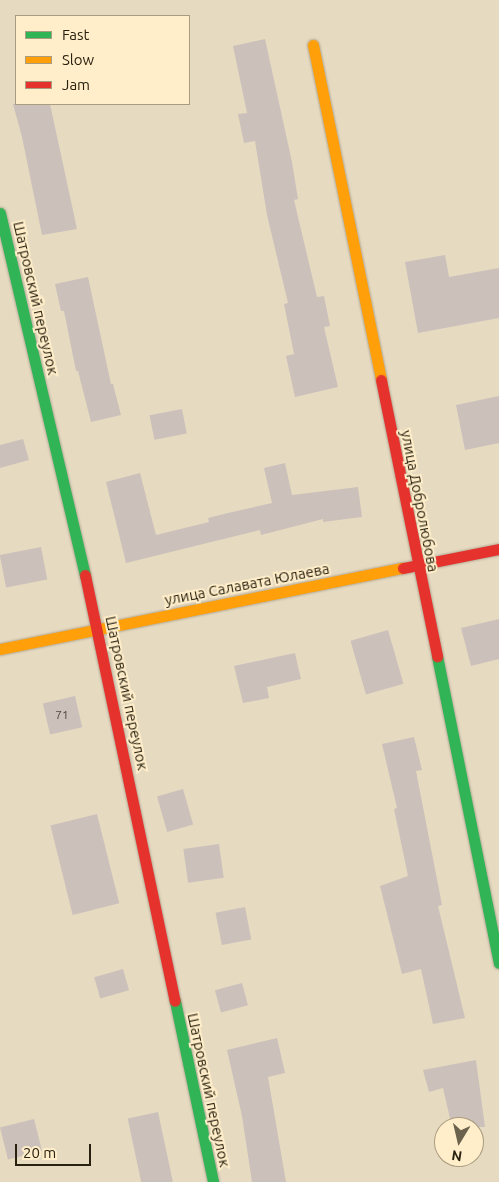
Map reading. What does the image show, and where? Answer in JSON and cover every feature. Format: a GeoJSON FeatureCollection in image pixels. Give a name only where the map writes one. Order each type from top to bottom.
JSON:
{"type":"FeatureCollection","features":[{"type":"Feature","properties":{"kind":"street","name":"улица Добролюбова"},"geometry":{"type":"LineString","coordinates":[[313,45],[499,963]]}},
{"type":"Feature","properties":{"kind":"street","name":"Шатровский переулок"},"geometry":{"type":"LineString","coordinates":[[0,213],[98,629],[213,1182]]}},
{"type":"Feature","properties":{"kind":"street","name":"улица Салавата Юлаева"},"geometry":{"type":"LineString","coordinates":[[0,649],[499,549]]}},
{"type":"Feature","properties":{"kind":"building"},"geometry":{"type":"Polygon","coordinates":[[[265,39],[292,162],[298,199],[294,200],[317,297],[324,296],[330,326],[324,327],[338,387],[295,397],[286,356],[294,354],[284,304],[288,303],[267,215],[255,141],[244,143],[238,114],[247,113],[233,46],[265,39]]]}},
{"type":"Feature","properties":{"kind":"building"},"geometry":{"type":"Polygon","coordinates":[[[13,104],[50,105],[77,229],[42,235],[22,137],[13,104]]]}},
{"type":"Feature","properties":{"kind":"building"},"geometry":{"type":"Polygon","coordinates":[[[445,255],[449,277],[499,268],[499,318],[418,333],[405,262],[445,255]]]}},
{"type":"Feature","properties":{"kind":"building"},"geometry":{"type":"Polygon","coordinates":[[[88,277],[111,384],[113,384],[121,415],[91,422],[78,371],[76,371],[64,311],[61,311],[55,284],[88,277]]]}},
{"type":"Feature","properties":{"kind":"building"},"geometry":{"type":"Polygon","coordinates":[[[499,396],[499,443],[465,450],[456,405],[499,396]]]}},
{"type":"Feature","properties":{"kind":"building"},"geometry":{"type":"Polygon","coordinates":[[[182,409],[187,434],[154,440],[150,415],[182,409]]]}},
{"type":"Feature","properties":{"kind":"building"},"geometry":{"type":"Polygon","coordinates":[[[23,439],[29,460],[0,468],[0,445],[23,439]]]}},
{"type":"Feature","properties":{"kind":"building"},"geometry":{"type":"Polygon","coordinates":[[[285,463],[292,495],[358,487],[362,517],[323,522],[323,519],[261,535],[260,530],[126,563],[106,482],[140,473],[156,535],[209,522],[208,518],[272,503],[264,468],[285,463]]]}},
{"type":"Feature","properties":{"kind":"building"},"geometry":{"type":"Polygon","coordinates":[[[41,547],[47,579],[6,587],[0,555],[41,547]]]}},
{"type":"Feature","properties":{"kind":"building"},"geometry":{"type":"Polygon","coordinates":[[[499,619],[499,659],[471,666],[461,628],[499,619]]]}},
{"type":"Feature","properties":{"kind":"building"},"geometry":{"type":"Polygon","coordinates":[[[388,630],[403,684],[366,695],[351,641],[388,630]]]}},
{"type":"Feature","properties":{"kind":"building"},"geometry":{"type":"Polygon","coordinates":[[[295,653],[301,679],[267,687],[269,698],[243,703],[234,666],[295,653]]]}},
{"type":"Feature","properties":{"kind":"building"},"geometry":{"type":"Polygon","coordinates":[[[75,696],[82,727],[50,735],[43,703],[75,696]]]}},
{"type":"Feature","properties":{"kind":"building"},"geometry":{"type":"Polygon","coordinates":[[[414,737],[422,770],[416,771],[442,905],[438,906],[465,1018],[433,1024],[421,969],[402,974],[380,886],[408,876],[394,809],[397,808],[382,744],[414,737]]]}},
{"type":"Feature","properties":{"kind":"building"},"geometry":{"type":"Polygon","coordinates":[[[183,789],[193,825],[167,832],[157,796],[183,789]]]}},
{"type":"Feature","properties":{"kind":"building"},"geometry":{"type":"Polygon","coordinates":[[[97,814],[119,903],[73,915],[50,826],[97,814]]]}},
{"type":"Feature","properties":{"kind":"building"},"geometry":{"type":"Polygon","coordinates":[[[219,844],[224,878],[188,883],[183,849],[219,844]]]}},
{"type":"Feature","properties":{"kind":"building"},"geometry":{"type":"Polygon","coordinates":[[[245,907],[251,939],[222,945],[216,913],[245,907]]]}},
{"type":"Feature","properties":{"kind":"building"},"geometry":{"type":"Polygon","coordinates":[[[123,969],[129,990],[100,998],[94,977],[123,969]]]}},
{"type":"Feature","properties":{"kind":"building"},"geometry":{"type":"Polygon","coordinates":[[[242,983],[248,1005],[221,1012],[215,990],[242,983]]]}},
{"type":"Feature","properties":{"kind":"building"},"geometry":{"type":"Polygon","coordinates":[[[277,1038],[285,1073],[268,1077],[286,1182],[252,1182],[242,1116],[227,1050],[277,1038]]]}},
{"type":"Feature","properties":{"kind":"building"},"geometry":{"type":"Polygon","coordinates":[[[476,1060],[484,1117],[450,1117],[443,1088],[429,1092],[423,1070],[476,1060]]]}},
{"type":"Feature","properties":{"kind":"building"},"geometry":{"type":"Polygon","coordinates":[[[158,1112],[173,1182],[141,1182],[128,1118],[158,1112]]]}},
{"type":"Feature","properties":{"kind":"building"},"geometry":{"type":"Polygon","coordinates":[[[34,1119],[42,1151],[8,1159],[0,1127],[34,1119]]]}},
{"type":"Feature","properties":{"kind":"traffic: fast"},"geometry":{"type":"LineString","coordinates":[[0,213],[85,575]]}},
{"type":"Feature","properties":{"kind":"traffic: fast"},"geometry":{"type":"LineString","coordinates":[[437,656],[499,963]]}},
{"type":"Feature","properties":{"kind":"traffic: fast"},"geometry":{"type":"LineString","coordinates":[[175,1001],[213,1182]]}},
{"type":"Feature","properties":{"kind":"traffic: slow"},"geometry":{"type":"LineString","coordinates":[[313,45],[381,380]]}},
{"type":"Feature","properties":{"kind":"traffic: slow"},"geometry":{"type":"LineString","coordinates":[[0,649],[403,568]]}},
{"type":"Feature","properties":{"kind":"traffic: jam"},"geometry":{"type":"LineString","coordinates":[[381,380],[437,656]]}},
{"type":"Feature","properties":{"kind":"traffic: jam"},"geometry":{"type":"LineString","coordinates":[[403,568],[499,549]]}},
{"type":"Feature","properties":{"kind":"traffic: jam"},"geometry":{"type":"LineString","coordinates":[[85,575],[175,1001]]}}]}
